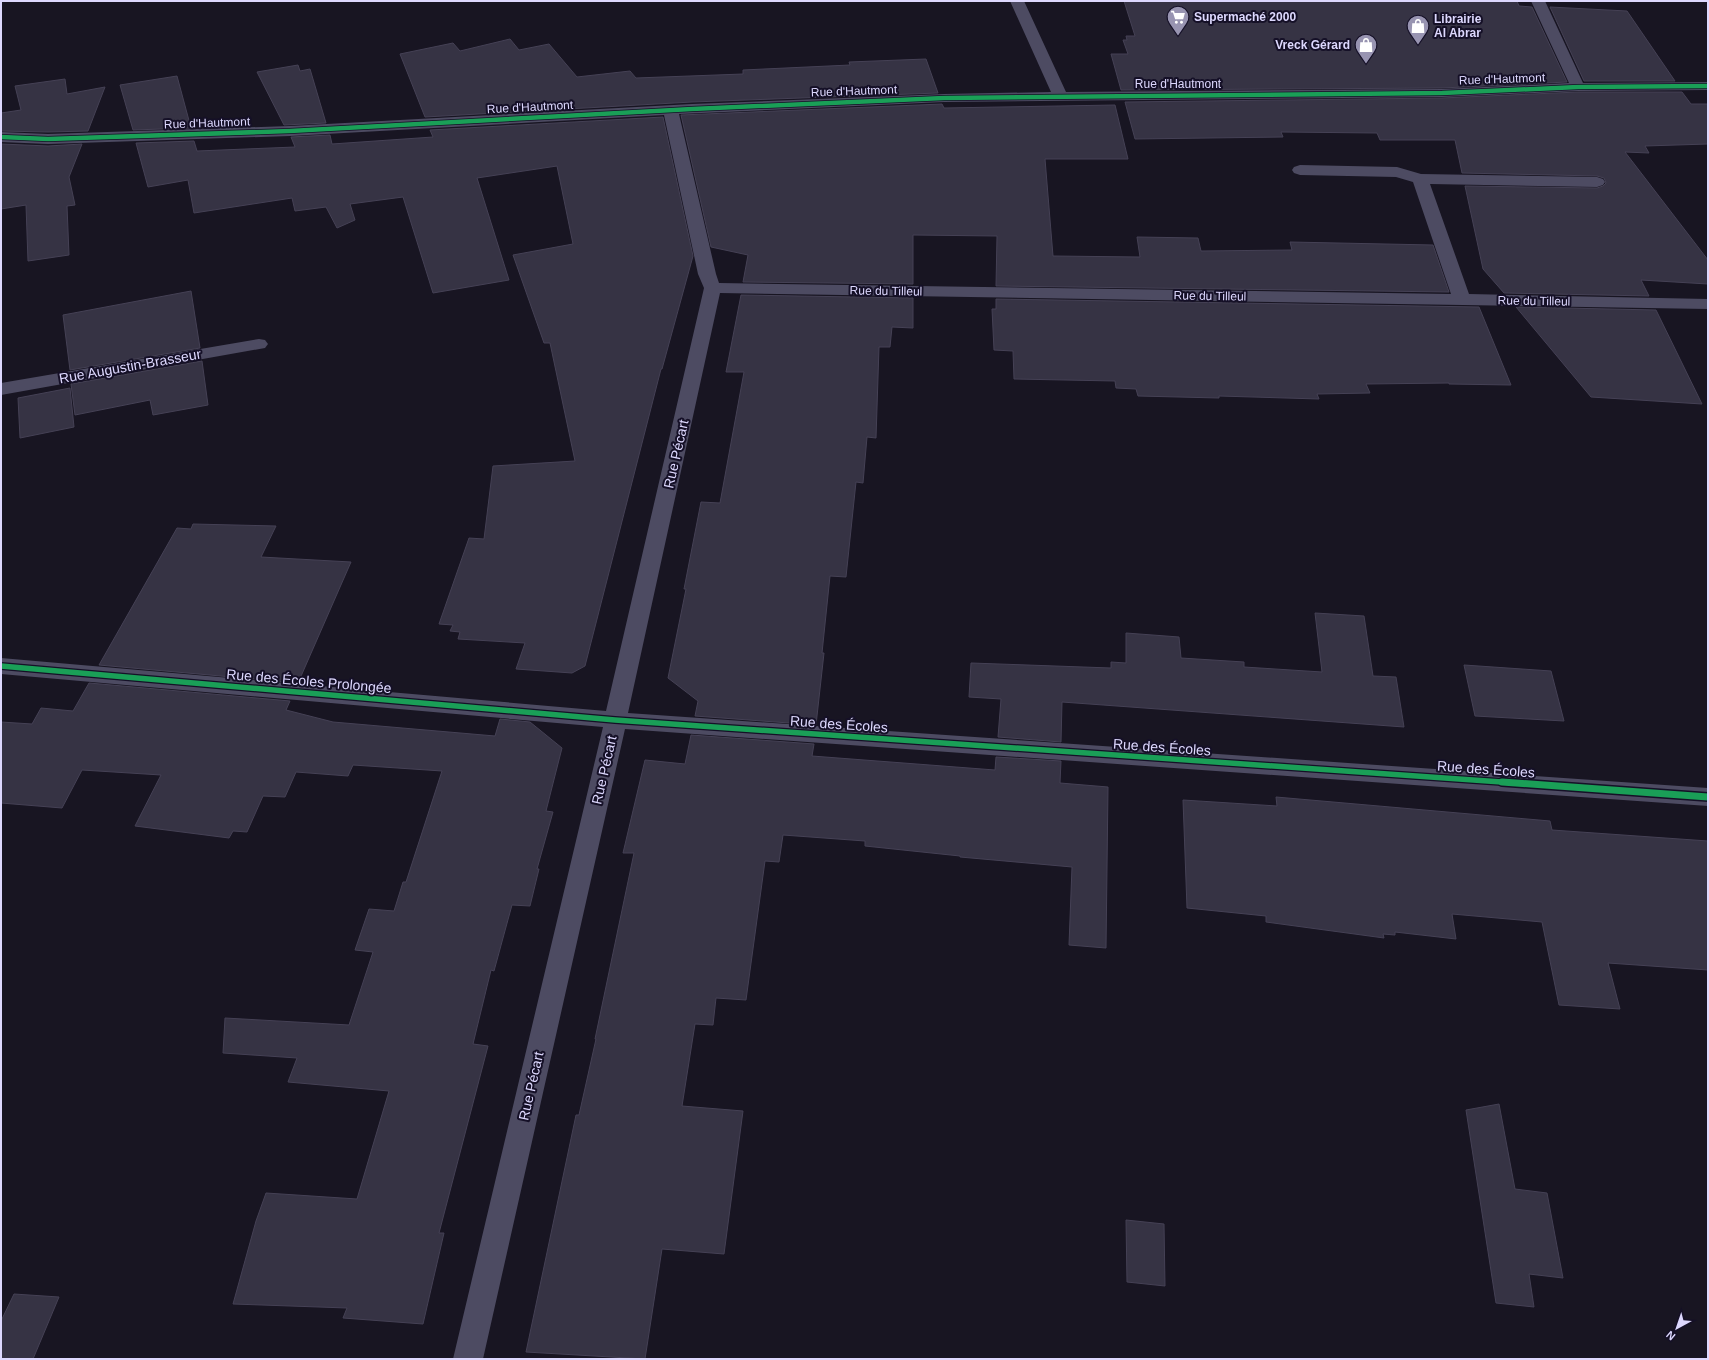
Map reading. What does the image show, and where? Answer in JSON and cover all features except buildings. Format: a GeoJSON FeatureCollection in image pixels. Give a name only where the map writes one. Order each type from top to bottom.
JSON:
{"type":"FeatureCollection","features":[{"type":"Feature","properties":{"kind":"street"},"geometry":{"type":"LineString","coordinates":[[1017,1],[1060,96]]}},
{"type":"Feature","properties":{"kind":"street"},"geometry":{"type":"LineString","coordinates":[[1538,1],[1578,87]]}},
{"type":"Feature","properties":{"kind":"street","name":"Rue d'Hautmont"},"geometry":{"type":"LineString","coordinates":[[1,137],[48,139],[290,131],[944,98],[1442,92],[1578,87],[1708,86]]}},
{"type":"Feature","properties":{"kind":"street"},"geometry":{"type":"LineString","coordinates":[[671,111],[707,274],[712,288]]}},
{"type":"Feature","properties":{"kind":"street"},"geometry":{"type":"LineString","coordinates":[[1300,170],[1397,172],[1420,180],[1597,182]]}},
{"type":"Feature","properties":{"kind":"street"},"geometry":{"type":"LineString","coordinates":[[1420,180],[1462,300]]}},
{"type":"Feature","properties":{"kind":"street","name":"Rue du Tilleul"},"geometry":{"type":"LineString","coordinates":[[712,288],[1682,302],[1708,304]]}},
{"type":"Feature","properties":{"kind":"street","name":"Rue Pécart"},"geometry":{"type":"LineString","coordinates":[[468,1359],[615,720],[712,288]]}},
{"type":"Feature","properties":{"kind":"street","name":"Rue Augustin-Brasseur"},"geometry":{"type":"LineString","coordinates":[[1,389],[259,344]]}},
{"type":"Feature","properties":{"kind":"street","name":"Rue des Écoles Prolongée"},"geometry":{"type":"LineString","coordinates":[[1,666],[615,720]]}},
{"type":"Feature","properties":{"kind":"street","name":"Rue des Écoles"},"geometry":{"type":"LineString","coordinates":[[615,720],[1708,796]]}},
{"type":"Feature","properties":{"kind":"cycle path"},"geometry":{"type":"LineString","coordinates":[[1,137],[48,139],[290,131],[692,109],[944,98],[1442,93],[1578,87],[1708,86]]}},
{"type":"Feature","properties":{"kind":"cycle path"},"geometry":{"type":"LineString","coordinates":[[1,666],[615,720],[1708,797]]}},
{"type":"Feature","properties":{"kind":"place","name":"Supermaché 2000"},"geometry":{"type":"Point","coordinates":[1178,36]}},
{"type":"Feature","properties":{"kind":"place","name":"Librairie Al Abrar"},"geometry":{"type":"Point","coordinates":[1418,46]}},
{"type":"Feature","properties":{"kind":"place","name":"Vreck Gérard"},"geometry":{"type":"Point","coordinates":[1366,64]}}]}
